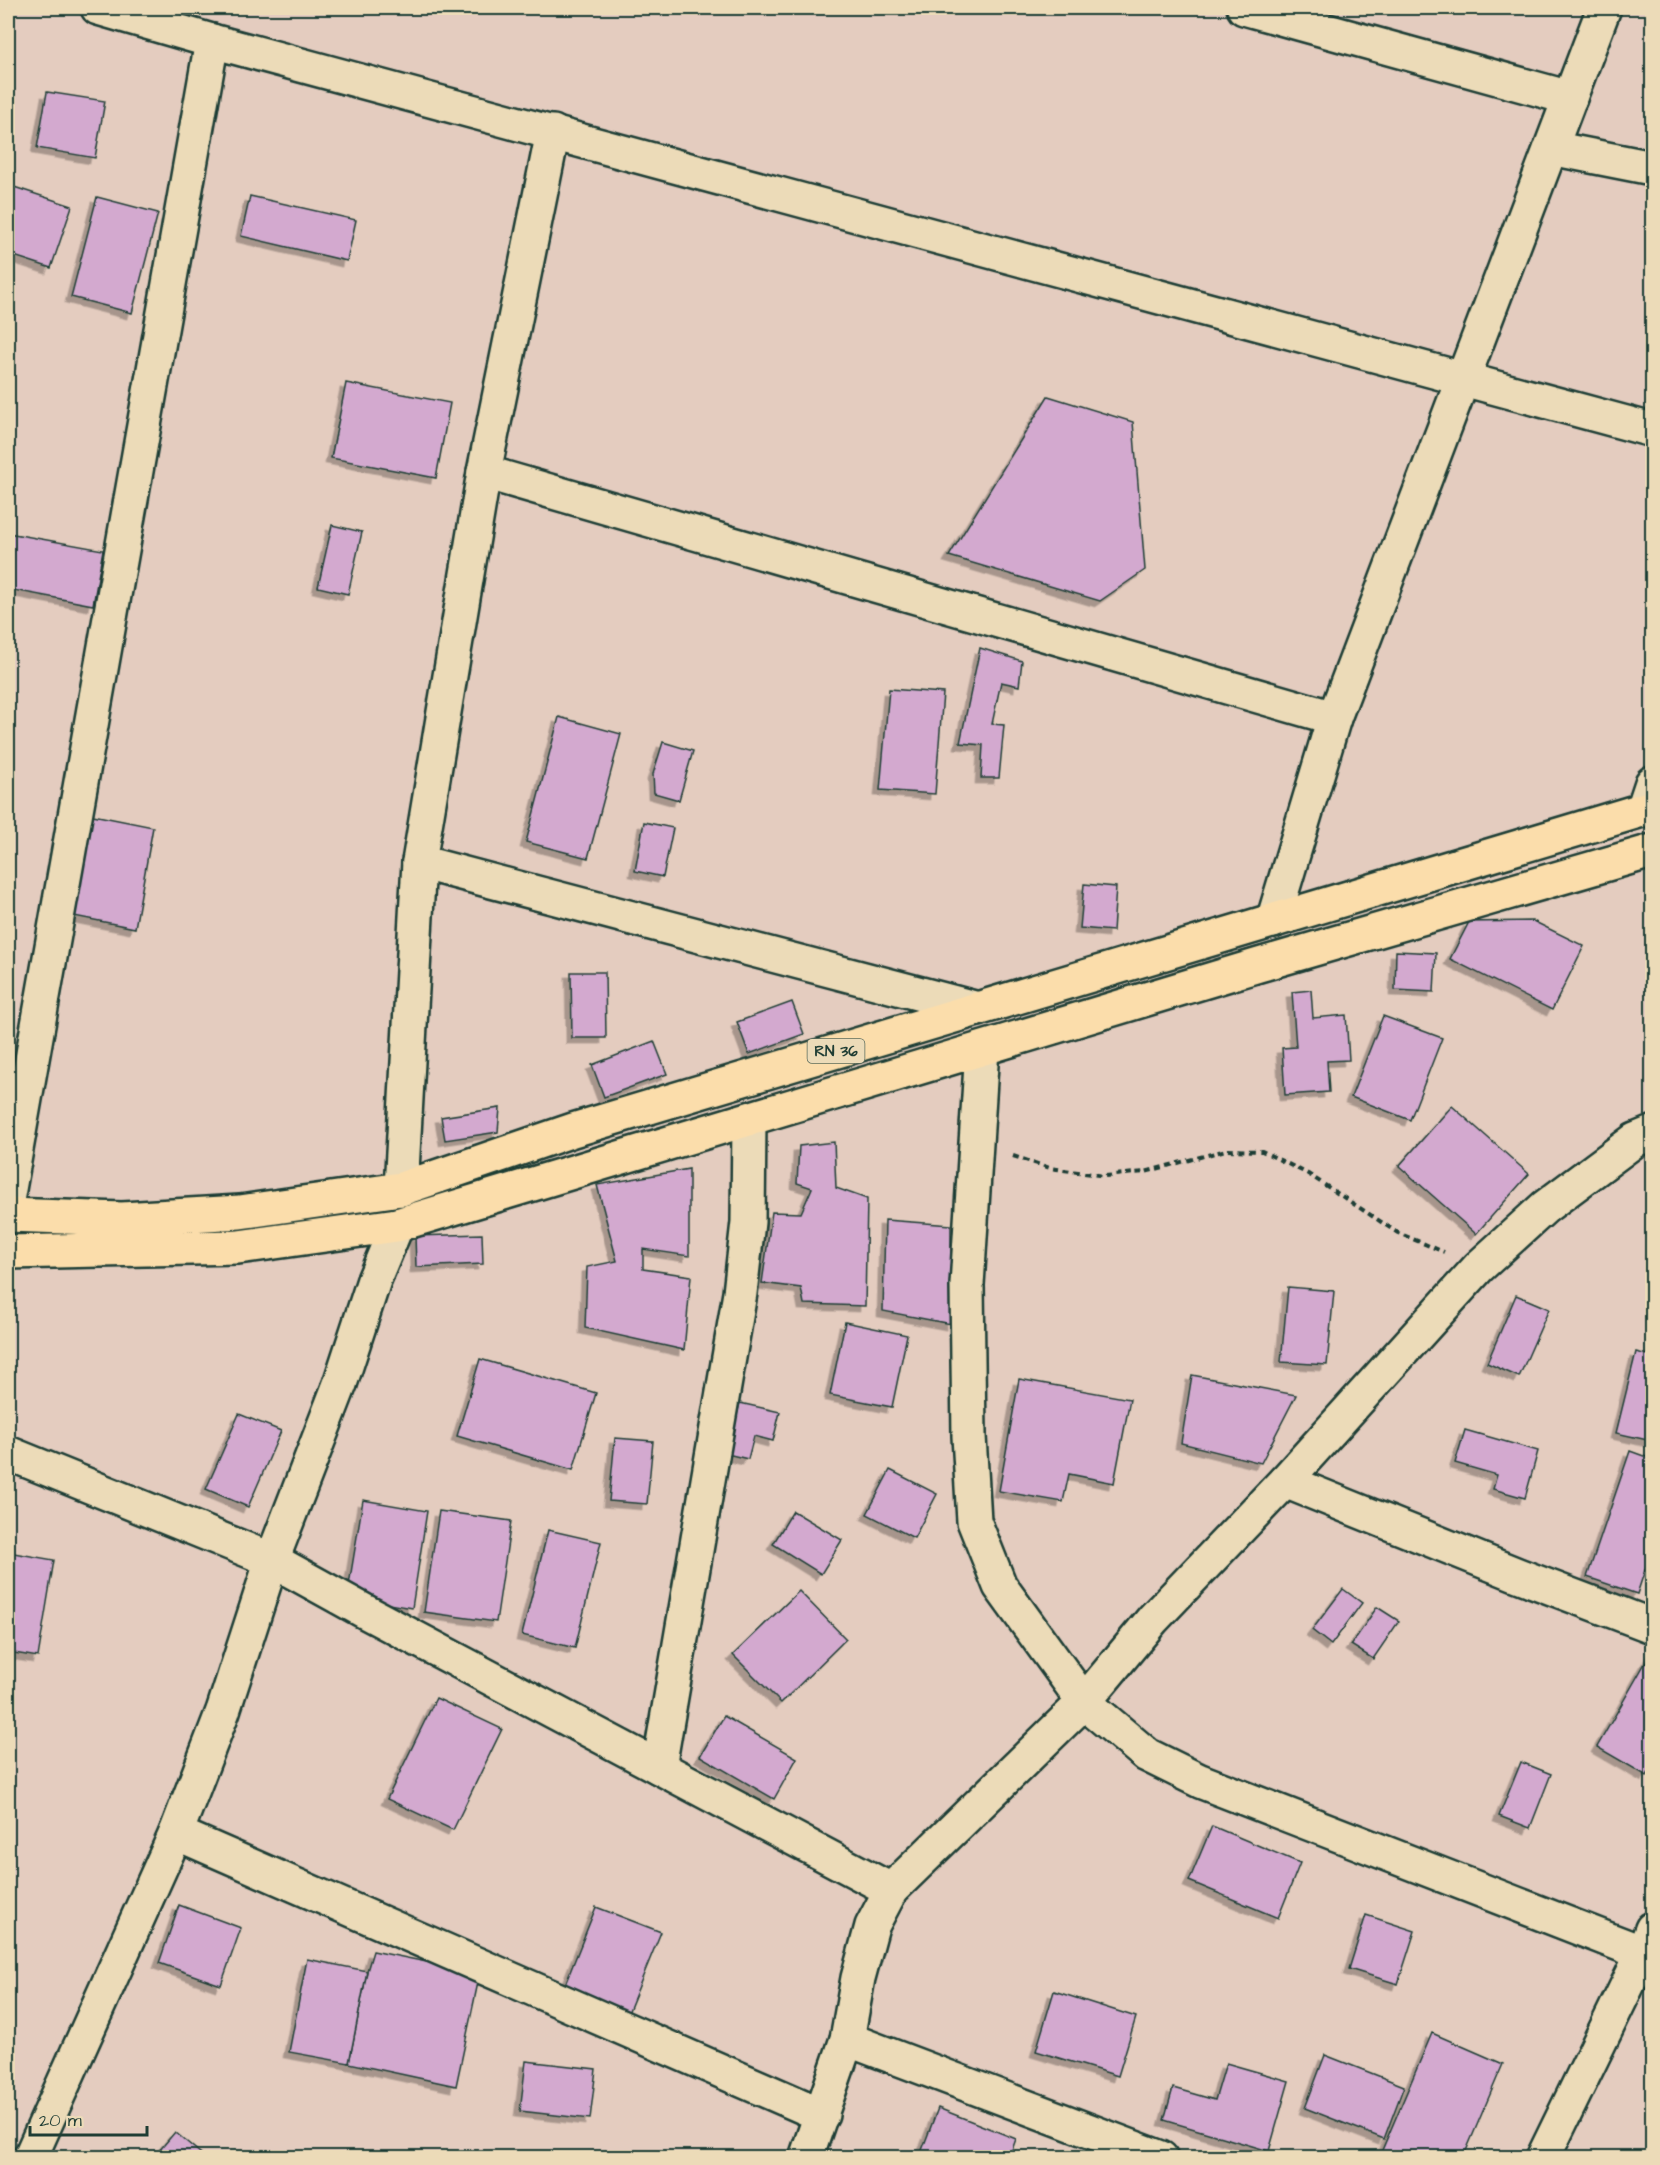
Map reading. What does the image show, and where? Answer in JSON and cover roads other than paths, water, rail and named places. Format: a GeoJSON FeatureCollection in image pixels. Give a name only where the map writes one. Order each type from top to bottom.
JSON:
{"type":"FeatureCollection","features":[{"type":"Feature","properties":{"kind":"main road","name":"RN 36"},"geometry":{"type":"LineString","coordinates":[[8,1215],[122,1219],[240,1212],[401,1189],[573,1130],[1273,921],[1649,800]]}},
{"type":"Feature","properties":{"kind":"main road","name":"RN 36"},"geometry":{"type":"LineString","coordinates":[[8,1252],[238,1247],[397,1225],[1259,964],[1653,851]]}},
{"type":"Feature","properties":{"kind":"street"},"geometry":{"type":"LineString","coordinates":[[98,8],[1653,430]]}},
{"type":"Feature","properties":{"kind":"street"},"geometry":{"type":"LineString","coordinates":[[1244,8],[1570,98]]}},
{"type":"Feature","properties":{"kind":"street"},"geometry":{"type":"LineString","coordinates":[[1273,921],[1334,718],[1604,8]]}},
{"type":"Feature","properties":{"kind":"street"},"geometry":{"type":"LineString","coordinates":[[8,1195],[212,40]]}},
{"type":"Feature","properties":{"kind":"street"},"geometry":{"type":"LineString","coordinates":[[401,1189],[419,862],[484,472],[553,132]]}},
{"type":"Feature","properties":{"kind":"street"},"geometry":{"type":"LineString","coordinates":[[1551,148],[1653,168]]}},
{"type":"Feature","properties":{"kind":"street"},"geometry":{"type":"LineString","coordinates":[[484,472],[1334,718]]}},
{"type":"Feature","properties":{"kind":"street"},"geometry":{"type":"LineString","coordinates":[[419,862],[978,1008]]}},
{"type":"Feature","properties":{"kind":"street"},"geometry":{"type":"LineString","coordinates":[[982,1049],[967,1285],[969,1436],[974,1521],[1000,1586],[1084,1702],[1148,1755],[1200,1781],[1648,1941],[1543,2157]]}},
{"type":"Feature","properties":{"kind":"street"},"geometry":{"type":"LineString","coordinates":[[660,1767],[740,1293],[748,1222],[749,1120]]}},
{"type":"Feature","properties":{"kind":"street"},"geometry":{"type":"LineString","coordinates":[[806,2157],[847,2039],[858,1978],[872,1926],[891,1890],[1084,1702],[1153,1619],[1285,1481],[1479,1267],[1545,1207],[1635,1140],[1653,1133]]}},
{"type":"Feature","properties":{"kind":"street"},"geometry":{"type":"LineString","coordinates":[[30,2157],[176,1833],[223,1711],[272,1560],[340,1384],[374,1280],[397,1225]]}},
{"type":"Feature","properties":{"kind":"street"},"geometry":{"type":"LineString","coordinates":[[8,1453],[272,1560],[891,1890]]}},
{"type":"Feature","properties":{"kind":"street"},"geometry":{"type":"LineString","coordinates":[[1285,1481],[1518,1575],[1653,1626]]}},
{"type":"Feature","properties":{"kind":"street"},"geometry":{"type":"LineString","coordinates":[[176,1833],[822,2115]]}},
{"type":"Feature","properties":{"kind":"street"},"geometry":{"type":"LineString","coordinates":[[847,2039],[1161,2157]]}}]}
